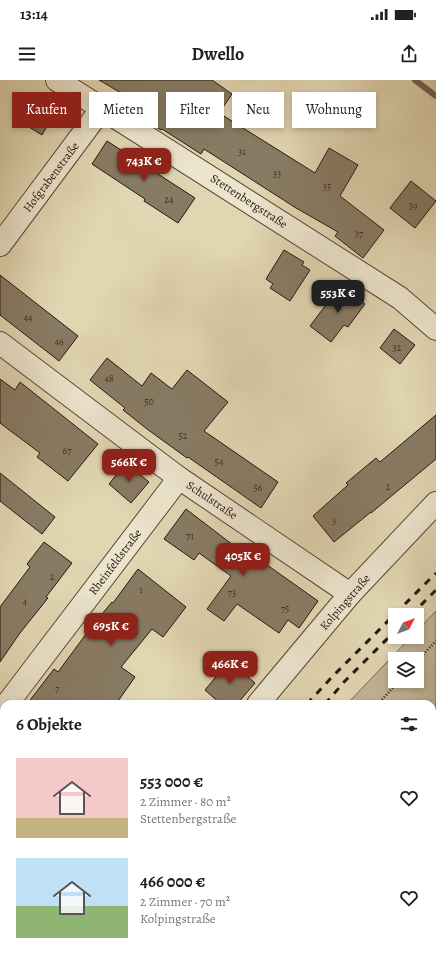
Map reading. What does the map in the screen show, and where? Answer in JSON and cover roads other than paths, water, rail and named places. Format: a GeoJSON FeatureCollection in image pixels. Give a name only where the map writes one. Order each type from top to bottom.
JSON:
{"type":"FeatureCollection","features":[{"type":"Feature","properties":{"kind":"street","name":"Stettenbergstraße"},"geometry":{"type":"LineString","coordinates":[[57,80],[89,100]]}},
{"type":"Feature","properties":{"kind":"street","name":"Hofgrabenstraße"},"geometry":{"type":"LineString","coordinates":[[0,245],[89,125]]}},
{"type":"Feature","properties":{"kind":"street","name":"Stettenbergstraße"},"geometry":{"type":"LineString","coordinates":[[133,128],[400,298],[436,329]]}},
{"type":"Feature","properties":{"kind":"street","name":"Schulstraße"},"geometry":{"type":"LineString","coordinates":[[0,343],[180,478],[350,594]]}},
{"type":"Feature","properties":{"kind":"street","name":"Rheinfeldstraße"},"geometry":{"type":"LineString","coordinates":[[10,700],[180,478]]}},
{"type":"Feature","properties":{"kind":"street","name":"Kolpingstraße"},"geometry":{"type":"LineString","coordinates":[[261,700],[350,594],[436,503]]}},
{"type":"Feature","properties":{"kind":"waterway"},"geometry":{"type":"LineString","coordinates":[[415,80],[436,96]]}},
{"type":"Feature","properties":{"kind":"railway"},"geometry":{"type":"LineString","coordinates":[[311,700],[436,573]]}},
{"type":"Feature","properties":{"kind":"railway"},"geometry":{"type":"LineString","coordinates":[[418,608],[436,590]]}},
{"type":"Feature","properties":{"kind":"railway"},"geometry":{"type":"LineString","coordinates":[[328,700],[344,682],[388,638]]}}]}
